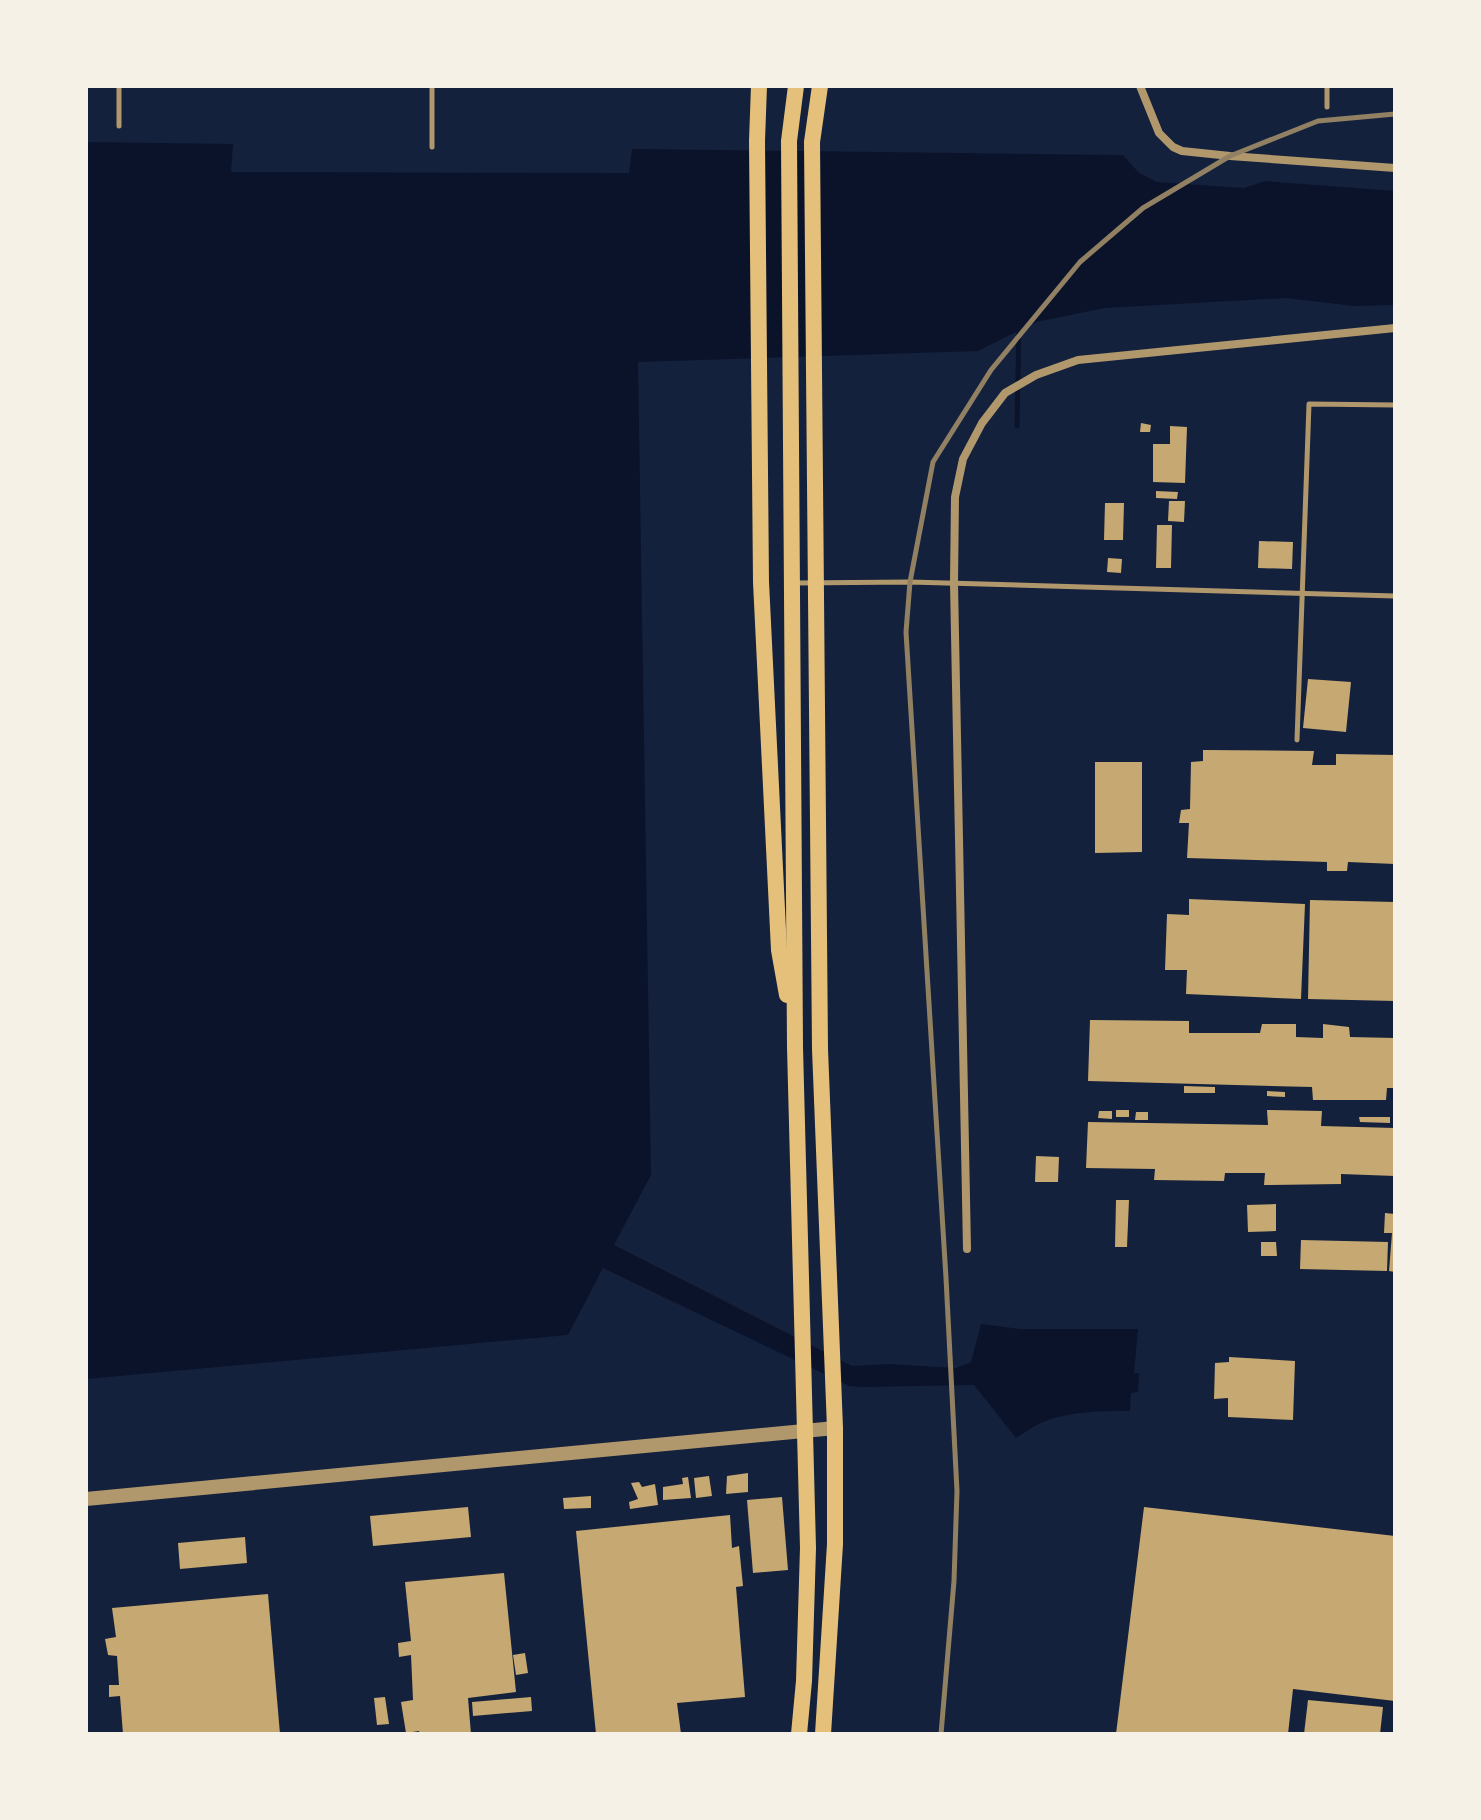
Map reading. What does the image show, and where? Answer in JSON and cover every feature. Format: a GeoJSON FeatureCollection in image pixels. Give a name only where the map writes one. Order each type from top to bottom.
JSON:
{"type":"FeatureCollection","features":[{"type":"Feature","properties":{"kind":"main road"},"geometry":{"type":"LineString","coordinates":[[759,86],[761,582],[779,950],[795,1047]]}},
{"type":"Feature","properties":{"kind":"main road"},"geometry":{"type":"LineString","coordinates":[[796,86],[789,141],[791,583],[795,1047],[808,1548],[804,1681],[799,1734]]}},
{"type":"Feature","properties":{"kind":"main road"},"geometry":{"type":"LineString","coordinates":[[820,86],[812,142],[820,1049],[835,1428],[835,1544],[823,1734]]}},
{"type":"Feature","properties":{"kind":"street"},"geometry":{"type":"LineString","coordinates":[[1140,86],[1159,133],[1182,151],[1395,168]]}},
{"type":"Feature","properties":{"kind":"street"},"geometry":{"type":"LineString","coordinates":[[967,1249],[954,583],[955,497],[963,459],[982,423],[1005,393],[1036,375],[1078,360],[1395,328]]}},
{"type":"Feature","properties":{"kind":"street"},"geometry":{"type":"LineString","coordinates":[[86,1499],[835,1428]]}},
{"type":"Feature","properties":{"kind":"lane"},"geometry":{"type":"LineString","coordinates":[[119,86],[119,126]]}},
{"type":"Feature","properties":{"kind":"lane"},"geometry":{"type":"LineString","coordinates":[[432,86],[432,147]]}},
{"type":"Feature","properties":{"kind":"lane"},"geometry":{"type":"LineString","coordinates":[[1327,86],[1327,107]]}},
{"type":"Feature","properties":{"kind":"lane"},"geometry":{"type":"LineString","coordinates":[[1297,740],[1309,404],[1395,405]]}},
{"type":"Feature","properties":{"kind":"lane"},"geometry":{"type":"LineString","coordinates":[[791,583],[954,583],[1395,596]]}},
{"type":"Feature","properties":{"kind":"water"},"geometry":{"type":"Polygon","coordinates":[[[86,142],[233,144],[231,172],[629,173],[632,149],[1123,155],[1139,173],[1157,182],[1244,188],[1265,181],[1395,191],[1395,305],[1354,306],[1286,298],[1105,308],[1036,322],[978,351],[638,362],[651,1175],[614,1245],[852,1366],[889,1364],[956,1368],[971,1362],[981,1324],[1020,1329],[1138,1329],[1134,1373],[1139,1373],[1138,1392],[1131,1393],[1130,1411],[1053,1418],[1016,1438],[974,1385],[849,1386],[603,1268],[568,1335],[86,1379],[86,142]]]}},
{"type":"Feature","properties":{"kind":"building"},"geometry":{"type":"Polygon","coordinates":[[[1141,423],[1151,425],[1150,432],[1140,432],[1141,423]]]}},
{"type":"Feature","properties":{"kind":"building"},"geometry":{"type":"Polygon","coordinates":[[[1170,426],[1187,427],[1185,483],[1153,482],[1153,444],[1170,444],[1170,426]]]}},
{"type":"Feature","properties":{"kind":"building"},"geometry":{"type":"Polygon","coordinates":[[[1156,491],[1178,492],[1177,499],[1156,498],[1156,491]]]}},
{"type":"Feature","properties":{"kind":"building"},"geometry":{"type":"Polygon","coordinates":[[[1169,501],[1185,501],[1184,522],[1168,521],[1169,501]]]}},
{"type":"Feature","properties":{"kind":"building"},"geometry":{"type":"Polygon","coordinates":[[[1105,503],[1124,503],[1123,540],[1104,540],[1105,503]]]}},
{"type":"Feature","properties":{"kind":"building"},"geometry":{"type":"Polygon","coordinates":[[[1157,525],[1172,525],[1171,568],[1156,568],[1157,525]]]}},
{"type":"Feature","properties":{"kind":"building"},"geometry":{"type":"Polygon","coordinates":[[[1259,541],[1293,542],[1292,569],[1258,568],[1259,541]]]}},
{"type":"Feature","properties":{"kind":"building"},"geometry":{"type":"Polygon","coordinates":[[[1108,558],[1122,559],[1121,573],[1107,572],[1108,558]]]}},
{"type":"Feature","properties":{"kind":"building"},"geometry":{"type":"Polygon","coordinates":[[[1308,679],[1351,682],[1346,732],[1303,728],[1308,679]]]}},
{"type":"Feature","properties":{"kind":"building"},"geometry":{"type":"Polygon","coordinates":[[[1203,750],[1314,751],[1312,765],[1336,765],[1336,754],[1395,755],[1395,864],[1348,862],[1347,871],[1327,871],[1327,862],[1187,858],[1189,823],[1179,823],[1181,810],[1190,809],[1191,762],[1203,761],[1203,750]]]}},
{"type":"Feature","properties":{"kind":"building"},"geometry":{"type":"Polygon","coordinates":[[[1095,762],[1142,762],[1142,852],[1095,853],[1095,762]]]}},
{"type":"Feature","properties":{"kind":"building"},"geometry":{"type":"Polygon","coordinates":[[[1189,899],[1305,904],[1301,999],[1186,994],[1187,970],[1165,970],[1167,914],[1189,915],[1189,899]]]}},
{"type":"Feature","properties":{"kind":"building"},"geometry":{"type":"Polygon","coordinates":[[[1310,900],[1395,902],[1395,1001],[1308,999],[1310,900]]]}},
{"type":"Feature","properties":{"kind":"building"},"geometry":{"type":"Polygon","coordinates":[[[1090,1020],[1189,1021],[1189,1033],[1260,1033],[1262,1024],[1296,1024],[1296,1037],[1323,1038],[1323,1024],[1349,1027],[1350,1037],[1395,1038],[1395,1088],[1387,1088],[1386,1100],[1313,1100],[1312,1087],[1088,1081],[1090,1020]]]}},
{"type":"Feature","properties":{"kind":"building"},"geometry":{"type":"Polygon","coordinates":[[[1184,1086],[1215,1087],[1215,1093],[1184,1093],[1184,1086]]]}},
{"type":"Feature","properties":{"kind":"building"},"geometry":{"type":"Polygon","coordinates":[[[1267,1091],[1285,1092],[1285,1097],[1267,1096],[1267,1091]]]}},
{"type":"Feature","properties":{"kind":"building"},"geometry":{"type":"Polygon","coordinates":[[[1116,1110],[1129,1110],[1129,1117],[1116,1117],[1116,1110]]]}},
{"type":"Feature","properties":{"kind":"building"},"geometry":{"type":"Polygon","coordinates":[[[1267,1110],[1322,1111],[1321,1126],[1395,1128],[1395,1176],[1341,1174],[1341,1184],[1264,1185],[1265,1173],[1225,1173],[1224,1181],[1154,1180],[1155,1169],[1086,1168],[1088,1122],[1268,1125],[1267,1110]]]}},
{"type":"Feature","properties":{"kind":"building"},"geometry":{"type":"Polygon","coordinates":[[[1099,1111],[1112,1111],[1112,1119],[1098,1118],[1099,1111]]]}},
{"type":"Feature","properties":{"kind":"building"},"geometry":{"type":"Polygon","coordinates":[[[1136,1112],[1148,1112],[1148,1120],[1135,1120],[1136,1112]]]}},
{"type":"Feature","properties":{"kind":"building"},"geometry":{"type":"Polygon","coordinates":[[[1359,1117],[1390,1117],[1390,1123],[1360,1122],[1359,1117]]]}},
{"type":"Feature","properties":{"kind":"building"},"geometry":{"type":"Polygon","coordinates":[[[1036,1156],[1059,1157],[1058,1182],[1035,1182],[1036,1156]]]}},
{"type":"Feature","properties":{"kind":"building"},"geometry":{"type":"Polygon","coordinates":[[[1116,1200],[1129,1200],[1127,1247],[1115,1247],[1116,1200]]]}},
{"type":"Feature","properties":{"kind":"building"},"geometry":{"type":"Polygon","coordinates":[[[1276,1204],[1276,1231],[1248,1232],[1247,1205],[1276,1204]]]}},
{"type":"Feature","properties":{"kind":"building"},"geometry":{"type":"Polygon","coordinates":[[[1385,1213],[1395,1214],[1395,1272],[1389,1271],[1392,1233],[1384,1233],[1385,1213]]]}},
{"type":"Feature","properties":{"kind":"building"},"geometry":{"type":"Polygon","coordinates":[[[1301,1240],[1388,1242],[1387,1271],[1300,1269],[1301,1240]]]}},
{"type":"Feature","properties":{"kind":"building"},"geometry":{"type":"Polygon","coordinates":[[[1261,1242],[1276,1242],[1277,1256],[1261,1256],[1261,1242]]]}},
{"type":"Feature","properties":{"kind":"building"},"geometry":{"type":"Polygon","coordinates":[[[1229,1357],[1295,1361],[1293,1420],[1228,1417],[1228,1398],[1214,1399],[1215,1363],[1229,1362],[1229,1357]]]}},
{"type":"Feature","properties":{"kind":"building"},"geometry":{"type":"Polygon","coordinates":[[[748,1473],[748,1492],[726,1494],[727,1476],[748,1473]]]}},
{"type":"Feature","properties":{"kind":"building"},"geometry":{"type":"Polygon","coordinates":[[[709,1476],[712,1496],[696,1498],[694,1478],[709,1476]]]}},
{"type":"Feature","properties":{"kind":"building"},"geometry":{"type":"Polygon","coordinates":[[[688,1477],[691,1498],[663,1500],[663,1487],[683,1484],[682,1478],[688,1477]]]}},
{"type":"Feature","properties":{"kind":"building"},"geometry":{"type":"Polygon","coordinates":[[[639,1482],[642,1487],[655,1484],[658,1505],[630,1509],[629,1502],[638,1499],[631,1483],[639,1482]]]}},
{"type":"Feature","properties":{"kind":"building"},"geometry":{"type":"Polygon","coordinates":[[[591,1496],[591,1508],[564,1509],[563,1498],[591,1496]]]}},
{"type":"Feature","properties":{"kind":"building"},"geometry":{"type":"Polygon","coordinates":[[[782,1497],[788,1570],[753,1573],[747,1500],[782,1497]]]}},
{"type":"Feature","properties":{"kind":"building"},"geometry":{"type":"Polygon","coordinates":[[[468,1507],[471,1537],[373,1546],[370,1516],[468,1507]]]}},
{"type":"Feature","properties":{"kind":"building"},"geometry":{"type":"Polygon","coordinates":[[[1144,1507],[1395,1536],[1395,1701],[1293,1689],[1288,1734],[1116,1734],[1144,1507]]]}},
{"type":"Feature","properties":{"kind":"building"},"geometry":{"type":"Polygon","coordinates":[[[730,1515],[732,1548],[739,1546],[743,1586],[736,1587],[745,1697],[677,1703],[681,1734],[596,1734],[576,1531],[730,1515]]]}},
{"type":"Feature","properties":{"kind":"building"},"geometry":{"type":"Polygon","coordinates":[[[245,1537],[247,1563],[180,1569],[178,1543],[245,1537]]]}},
{"type":"Feature","properties":{"kind":"building"},"geometry":{"type":"Polygon","coordinates":[[[504,1573],[516,1692],[468,1698],[471,1734],[406,1733],[401,1702],[413,1700],[411,1655],[399,1657],[398,1643],[411,1641],[405,1582],[504,1573]]]}},
{"type":"Feature","properties":{"kind":"building"},"geometry":{"type":"Polygon","coordinates":[[[268,1594],[280,1734],[123,1734],[120,1696],[109,1697],[109,1685],[119,1685],[117,1656],[108,1655],[105,1639],[116,1637],[112,1608],[268,1594]]]}},
{"type":"Feature","properties":{"kind":"building"},"geometry":{"type":"Polygon","coordinates":[[[525,1653],[528,1673],[516,1675],[513,1655],[525,1653]]]}},
{"type":"Feature","properties":{"kind":"building"},"geometry":{"type":"Polygon","coordinates":[[[385,1697],[389,1724],[377,1725],[374,1698],[385,1697]]]}},
{"type":"Feature","properties":{"kind":"building"},"geometry":{"type":"Polygon","coordinates":[[[531,1697],[532,1711],[473,1716],[472,1702],[531,1697]]]}},
{"type":"Feature","properties":{"kind":"building"},"geometry":{"type":"Polygon","coordinates":[[[1308,1700],[1383,1707],[1380,1734],[1304,1734],[1308,1700]]]}},
{"type":"Feature","properties":{"kind":"waterway"},"geometry":{"type":"LineString","coordinates":[[1017,426],[1019,323]]}},
{"type":"Feature","properties":{"kind":"railway"},"geometry":{"type":"LineString","coordinates":[[941,1734],[954,1581],[957,1491],[906,632],[910,582],[933,462],[991,370],[1080,262],[1143,208],[1230,156],[1318,121],[1395,114]]}}]}
